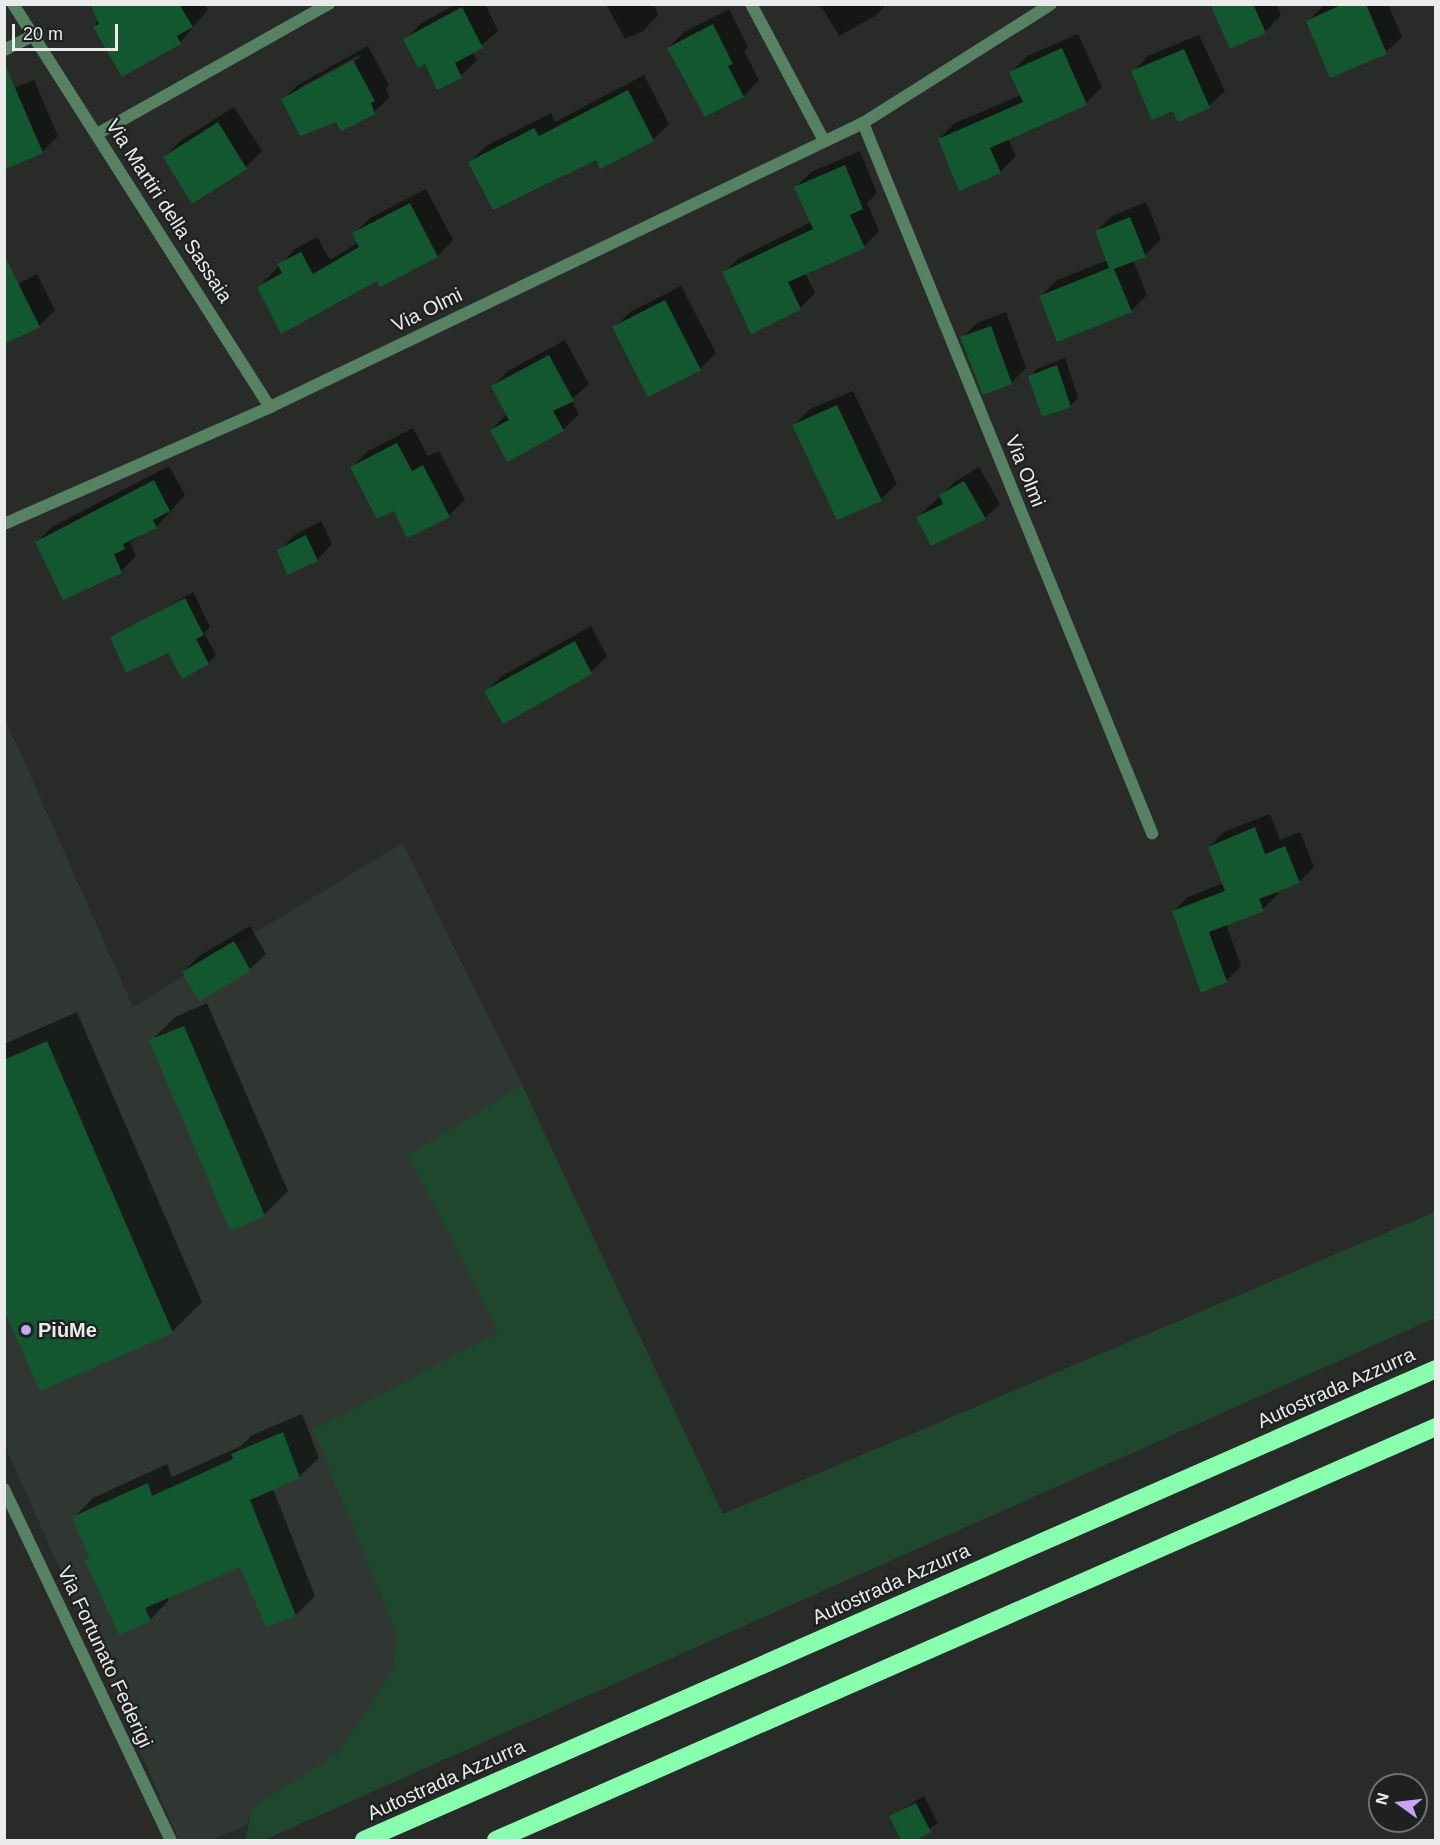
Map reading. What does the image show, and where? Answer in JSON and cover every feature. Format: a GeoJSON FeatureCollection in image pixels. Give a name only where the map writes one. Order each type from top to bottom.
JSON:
{"type":"FeatureCollection","features":[{"type":"Feature","properties":{"kind":"highway","name":"Autostrada Azzurra"},"geometry":{"type":"LineString","coordinates":[[364,1840],[1436,1369]]}},
{"type":"Feature","properties":{"kind":"highway"},"geometry":{"type":"LineString","coordinates":[[496,1840],[1436,1427]]}},
{"type":"Feature","properties":{"kind":"street","name":"Via Martiri della Sassaia"},"geometry":{"type":"LineString","coordinates":[[13,4],[270,407]]}},
{"type":"Feature","properties":{"kind":"street"},"geometry":{"type":"LineString","coordinates":[[97,134],[329,4]]}},
{"type":"Feature","properties":{"kind":"street"},"geometry":{"type":"LineString","coordinates":[[752,4],[823,139]]}},
{"type":"Feature","properties":{"kind":"street","name":"Via Olmi"},"geometry":{"type":"LineString","coordinates":[[4,524],[270,407],[823,139],[863,123],[1051,4]]}},
{"type":"Feature","properties":{"kind":"street"},"geometry":{"type":"LineString","coordinates":[[4,50],[33,36]]}},
{"type":"Feature","properties":{"kind":"street","name":"Via Olmi"},"geometry":{"type":"LineString","coordinates":[[863,123],[1152,833]]}},
{"type":"Feature","properties":{"kind":"street","name":"Via Fortunato Federigi"},"geometry":{"type":"LineString","coordinates":[[4,1489],[171,1840]]}},
{"type":"Feature","properties":{"kind":"shaded area"},"geometry":{"type":"Polygon","coordinates":[[[4,716],[133,1007],[403,843],[522,1085],[408,1155],[498,1332],[313,1430],[397,1635],[392,1671],[339,1752],[253,1807],[247,1825],[212,1840],[179,1840],[5,1445],[4,716]]]}},
{"type":"Feature","properties":{"kind":"green space"},"geometry":{"type":"Polygon","coordinates":[[[522,1085],[723,1514],[1435,1212],[1435,1318],[264,1840],[245,1840],[253,1807],[339,1752],[392,1671],[397,1635],[313,1430],[498,1332],[408,1155],[522,1085]]]}},
{"type":"Feature","properties":{"kind":"building"},"geometry":{"type":"Polygon","coordinates":[[[90,4],[179,4],[193,27],[177,36],[181,44],[122,77],[93,27],[99,24],[90,4]]]}},
{"type":"Feature","properties":{"kind":"building"},"geometry":{"type":"Polygon","coordinates":[[[1210,4],[1253,4],[1266,33],[1230,49],[1210,4]]]}},
{"type":"Feature","properties":{"kind":"building"},"geometry":{"type":"Polygon","coordinates":[[[1343,4],[1366,4],[1387,54],[1330,78],[1306,21],[1343,4]]]}},
{"type":"Feature","properties":{"kind":"building"},"geometry":{"type":"Polygon","coordinates":[[[462,7],[483,48],[455,63],[462,78],[437,90],[425,64],[418,68],[403,39],[462,7]]]}},
{"type":"Feature","properties":{"kind":"building"},"geometry":{"type":"Polygon","coordinates":[[[713,24],[733,64],[728,66],[744,97],[705,117],[667,48],[713,24]]]}},
{"type":"Feature","properties":{"kind":"building"},"geometry":{"type":"Polygon","coordinates":[[[1062,48],[1087,105],[990,148],[1001,173],[959,191],[938,139],[1023,102],[1009,72],[1062,48]]]}},
{"type":"Feature","properties":{"kind":"building"},"geometry":{"type":"Polygon","coordinates":[[[1184,49],[1210,108],[1178,122],[1173,111],[1152,120],[1131,71],[1184,49]]]}},
{"type":"Feature","properties":{"kind":"building"},"geometry":{"type":"Polygon","coordinates":[[[353,60],[375,101],[371,103],[375,114],[341,131],[336,122],[300,136],[281,99],[353,60]]]}},
{"type":"Feature","properties":{"kind":"building"},"geometry":{"type":"Polygon","coordinates":[[[4,62],[43,153],[4,170],[4,62]]]}},
{"type":"Feature","properties":{"kind":"building"},"geometry":{"type":"Polygon","coordinates":[[[628,90],[654,141],[600,169],[596,160],[493,210],[468,162],[534,128],[539,136],[628,90]]]}},
{"type":"Feature","properties":{"kind":"building"},"geometry":{"type":"Polygon","coordinates":[[[218,122],[247,169],[192,204],[163,157],[218,122]]]}},
{"type":"Feature","properties":{"kind":"building"},"geometry":{"type":"Polygon","coordinates":[[[845,165],[863,209],[850,215],[865,248],[788,282],[801,309],[751,334],[722,272],[813,229],[794,187],[845,165]]]}},
{"type":"Feature","properties":{"kind":"building"},"geometry":{"type":"Polygon","coordinates":[[[410,203],[438,257],[380,287],[377,281],[281,334],[257,287],[282,273],[277,264],[301,252],[313,274],[359,247],[352,233],[410,203]]]}},
{"type":"Feature","properties":{"kind":"building"},"geometry":{"type":"Polygon","coordinates":[[[1130,217],[1146,257],[1114,269],[1132,312],[1057,342],[1039,296],[1109,268],[1095,231],[1130,217]]]}},
{"type":"Feature","properties":{"kind":"building"},"geometry":{"type":"Polygon","coordinates":[[[4,255],[40,327],[4,344],[4,255]]]}},
{"type":"Feature","properties":{"kind":"building"},"geometry":{"type":"Polygon","coordinates":[[[665,300],[701,370],[648,397],[612,327],[665,300]]]}},
{"type":"Feature","properties":{"kind":"building"},"geometry":{"type":"Polygon","coordinates":[[[991,326],[1012,384],[983,395],[960,337],[991,326]]]}},
{"type":"Feature","properties":{"kind":"building"},"geometry":{"type":"Polygon","coordinates":[[[549,355],[574,401],[553,411],[564,431],[507,462],[490,430],[509,420],[491,386],[549,355]]]}},
{"type":"Feature","properties":{"kind":"building"},"geometry":{"type":"Polygon","coordinates":[[[1057,365],[1071,407],[1042,417],[1028,376],[1057,365]]]}},
{"type":"Feature","properties":{"kind":"building"},"geometry":{"type":"Polygon","coordinates":[[[837,405],[882,501],[837,520],[792,425],[837,405]]]}},
{"type":"Feature","properties":{"kind":"building"},"geometry":{"type":"Polygon","coordinates":[[[397,443],[412,471],[423,465],[450,517],[407,538],[394,511],[377,519],[350,467],[397,443]]]}},
{"type":"Feature","properties":{"kind":"building"},"geometry":{"type":"Polygon","coordinates":[[[154,480],[170,511],[153,520],[157,528],[123,544],[125,549],[114,554],[122,573],[63,600],[35,542],[154,480]]]}},
{"type":"Feature","properties":{"kind":"building"},"geometry":{"type":"Polygon","coordinates":[[[964,481],[986,519],[931,546],[916,517],[943,504],[939,495],[964,481]]]}},
{"type":"Feature","properties":{"kind":"building"},"geometry":{"type":"Polygon","coordinates":[[[306,535],[318,561],[287,575],[277,550],[306,535]]]}},
{"type":"Feature","properties":{"kind":"building"},"geometry":{"type":"Polygon","coordinates":[[[185,598],[204,635],[196,639],[209,664],[182,679],[168,653],[126,673],[110,637],[185,598]]]}},
{"type":"Feature","properties":{"kind":"building"},"geometry":{"type":"Polygon","coordinates":[[[575,641],[592,674],[503,724],[484,691],[575,641]]]}},
{"type":"Feature","properties":{"kind":"building"},"geometry":{"type":"Polygon","coordinates":[[[1255,827],[1265,854],[1285,846],[1300,883],[1259,899],[1264,911],[1209,932],[1227,982],[1201,993],[1172,911],[1225,891],[1208,847],[1255,827]]]}},
{"type":"Feature","properties":{"kind":"building"},"geometry":{"type":"Polygon","coordinates":[[[234,941],[251,971],[199,1001],[182,972],[234,941]]]}},
{"type":"Feature","properties":{"kind":"building"},"geometry":{"type":"Polygon","coordinates":[[[184,1026],[265,1216],[230,1231],[149,1040],[184,1026]]]}},
{"type":"Feature","properties":{"kind":"building"},"geometry":{"type":"Polygon","coordinates":[[[47,1041],[173,1333],[40,1391],[4,1310],[4,1060],[47,1041]]]}},
{"type":"Feature","properties":{"kind":"building"},"geometry":{"type":"Polygon","coordinates":[[[283,1432],[300,1478],[250,1500],[296,1616],[266,1627],[240,1567],[145,1608],[151,1621],[119,1635],[85,1561],[89,1558],[72,1517],[148,1483],[152,1496],[233,1459],[231,1454],[283,1432]]]}},
{"type":"Feature","properties":{"kind":"building"},"geometry":{"type":"Polygon","coordinates":[[[916,1803],[931,1832],[916,1840],[901,1840],[889,1816],[916,1803]]]}},
{"type":"Feature","properties":{"kind":"place","name":"PiùMe"},"geometry":{"type":"Point","coordinates":[26,1330]}}]}
